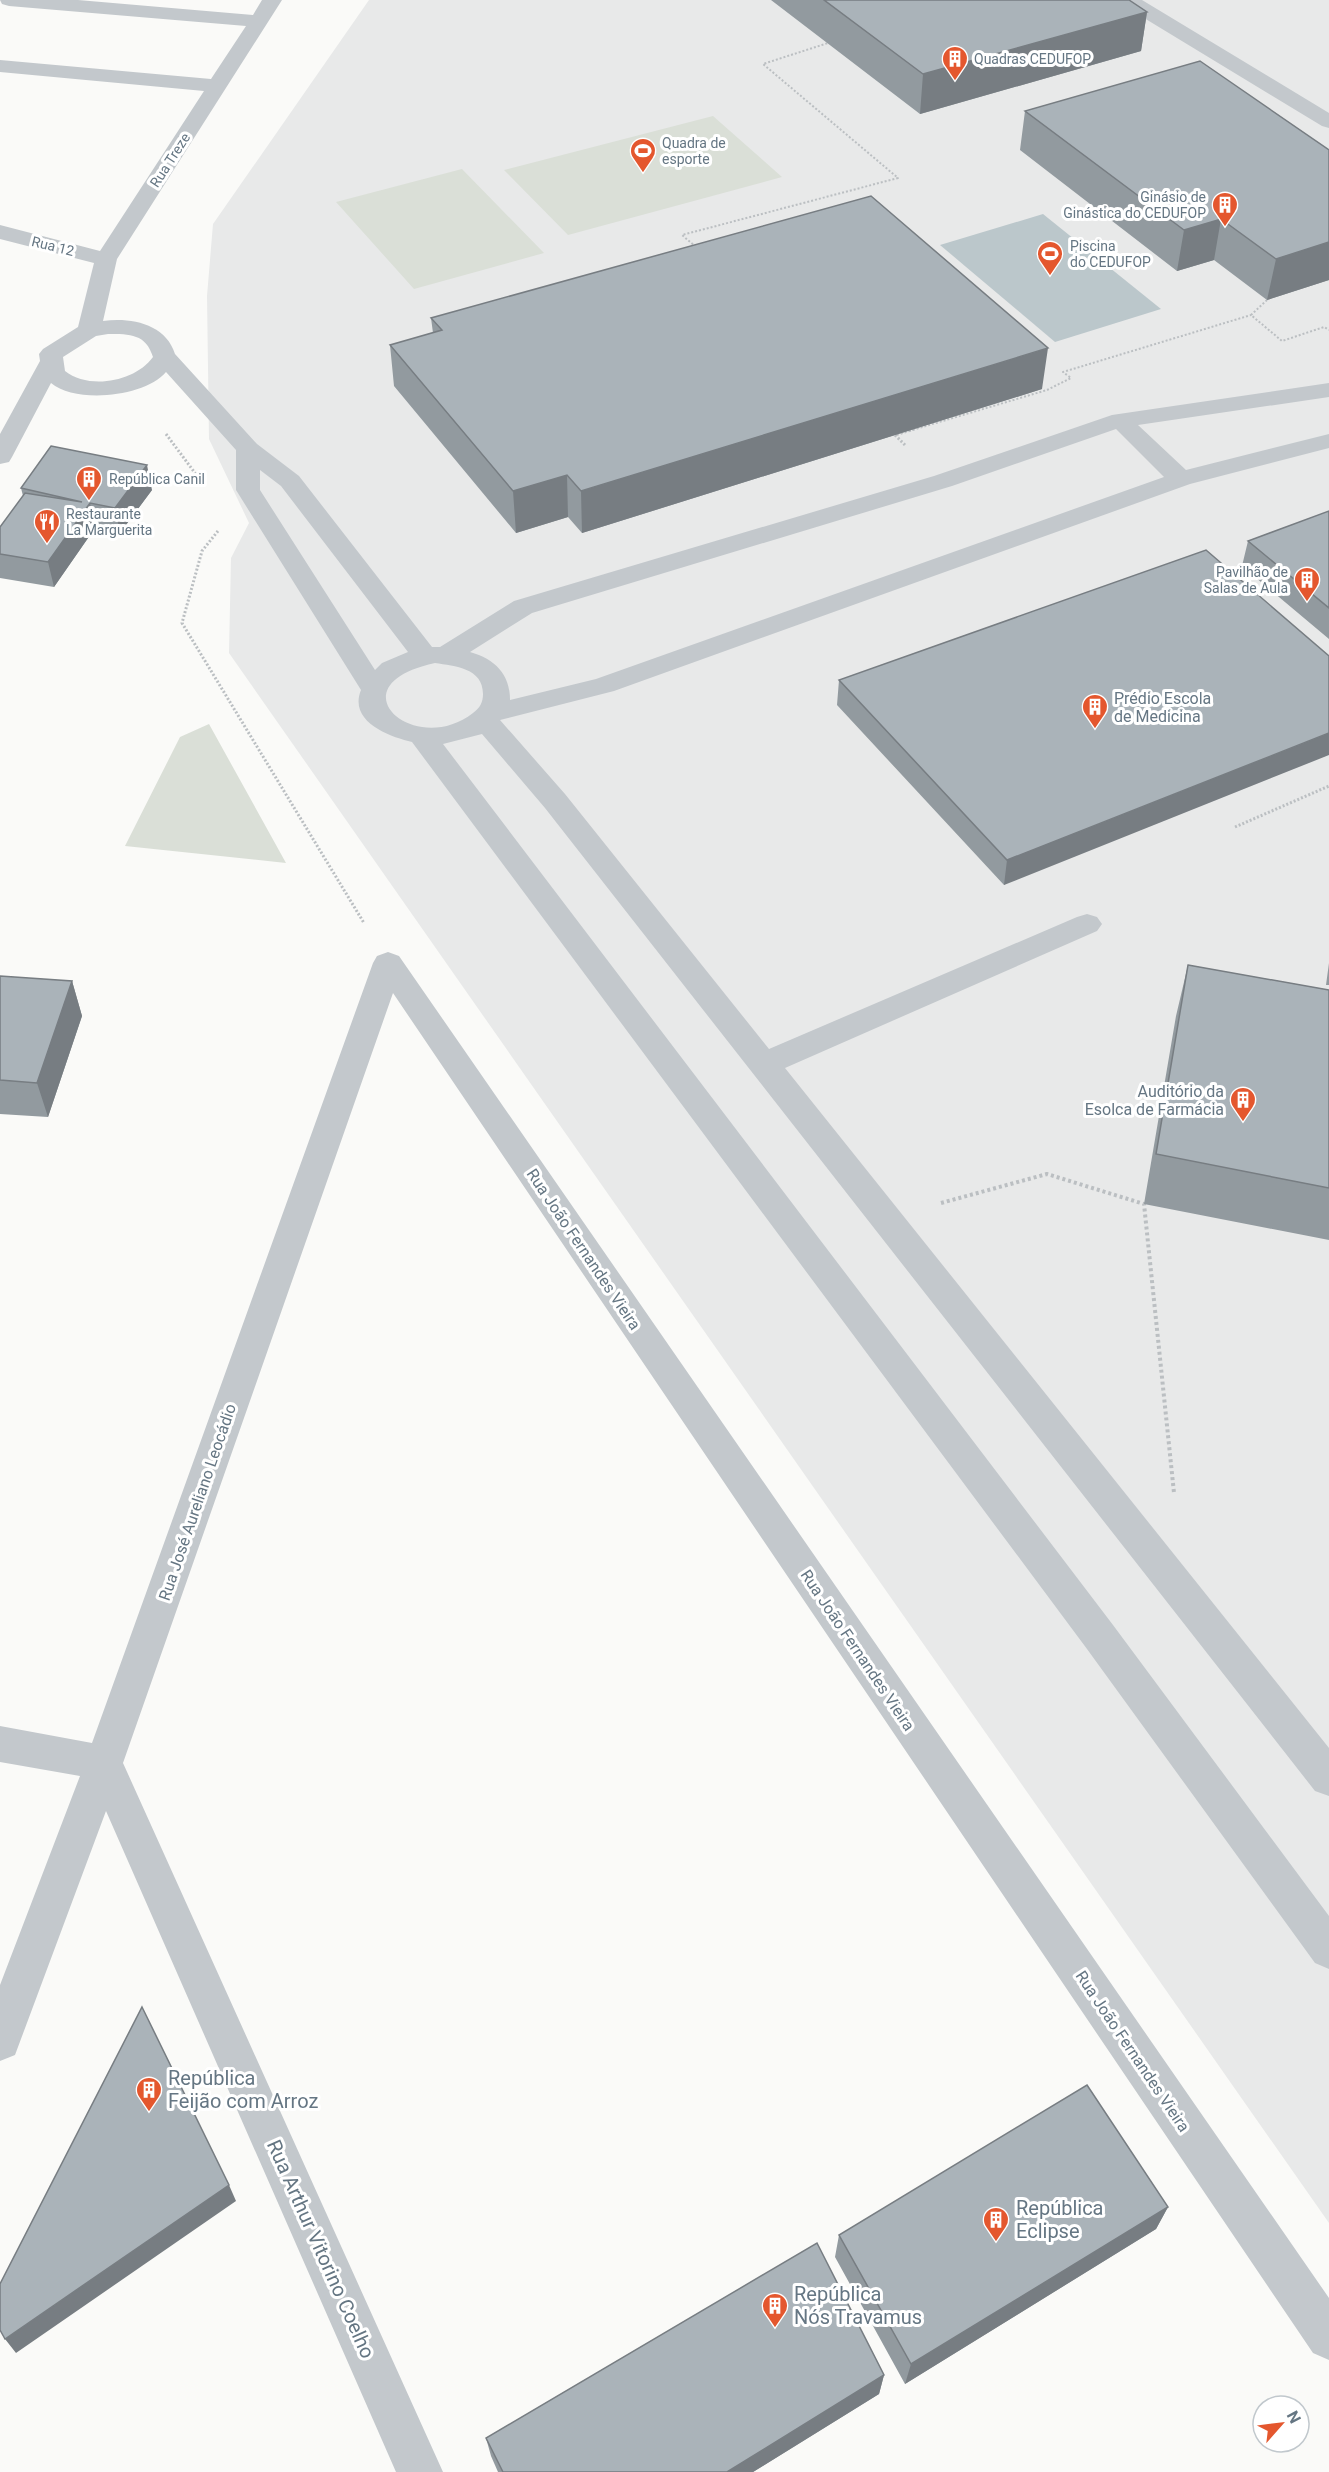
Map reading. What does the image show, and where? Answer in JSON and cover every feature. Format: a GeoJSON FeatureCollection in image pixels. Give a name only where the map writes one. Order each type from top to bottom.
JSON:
{"type":"FeatureCollection","features":[{"type":"Feature","properties":{"kind":"street"},"geometry":{"type":"LineString","coordinates":[[9,0],[259,21]]}},
{"type":"Feature","properties":{"kind":"street","name":"Rua Treze"},"geometry":{"type":"LineString","coordinates":[[89,330],[106,259],[272,0]]}},
{"type":"Feature","properties":{"kind":"street"},"geometry":{"type":"LineString","coordinates":[[1128,0],[1329,122]]}},
{"type":"Feature","properties":{"kind":"street"},"geometry":{"type":"LineString","coordinates":[[0,66],[218,86]]}},
{"type":"Feature","properties":{"kind":"street","name":"Rua 12"},"geometry":{"type":"LineString","coordinates":[[0,232],[106,259]]}},
{"type":"Feature","properties":{"kind":"street"},"geometry":{"type":"LineString","coordinates":[[0,457],[49,365],[51,354],[89,330],[108,327],[128,327],[144,332],[156,338],[163,347],[164,356],[159,367],[135,383],[99,389],[64,383],[54,375],[49,365]]}},
{"type":"Feature","properties":{"kind":"street"},"geometry":{"type":"LineString","coordinates":[[164,356],[248,449],[290,481],[436,655],[477,663],[492,676],[499,691],[498,702],[488,716]]}},
{"type":"Feature","properties":{"kind":"street"},"geometry":{"type":"LineString","coordinates":[[1329,390],[1120,420],[943,481],[523,607],[436,655],[406,660],[392,667],[380,677],[373,688],[371,701],[377,713],[388,724],[423,736],[457,733],[488,716],[604,685],[1181,479],[1329,441]]}},
{"type":"Feature","properties":{"kind":"street"},"geometry":{"type":"LineString","coordinates":[[1120,420],[1181,479]]}},
{"type":"Feature","properties":{"kind":"street"},"geometry":{"type":"LineString","coordinates":[[248,449],[248,490],[373,688]]}},
{"type":"Feature","properties":{"kind":"street"},"geometry":{"type":"LineString","coordinates":[[488,716],[1329,1778]]}},
{"type":"Feature","properties":{"kind":"street"},"geometry":{"type":"LineString","coordinates":[[423,736],[1100,1637],[1329,1949]]}},
{"type":"Feature","properties":{"kind":"street"},"geometry":{"type":"LineString","coordinates":[[763,1065],[1087,924]]}},
{"type":"Feature","properties":{"kind":"street","name":"Rua José Aureliano Leocádio"},"geometry":{"type":"LineString","coordinates":[[0,2040],[104,1763],[388,963]]}},
{"type":"Feature","properties":{"kind":"street","name":"Rua João Fernandes Vieira"},"geometry":{"type":"LineString","coordinates":[[388,963],[1329,2337]]}},
{"type":"Feature","properties":{"kind":"street"},"geometry":{"type":"LineString","coordinates":[[0,1744],[104,1763]]}},
{"type":"Feature","properties":{"kind":"street","name":"Rua Arthur Vitorino Coelho"},"geometry":{"type":"LineString","coordinates":[[104,1763],[420,2472]]}},
{"type":"Feature","properties":{"kind":"path"},"geometry":{"type":"LineString","coordinates":[[698,249],[682,235],[898,178],[763,64],[828,43]]}},
{"type":"Feature","properties":{"kind":"path"},"geometry":{"type":"LineString","coordinates":[[943,481],[895,435],[1047,390],[1071,378],[1063,372],[1251,315],[1267,300]]}},
{"type":"Feature","properties":{"kind":"path"},"geometry":{"type":"LineString","coordinates":[[1251,315],[1282,341],[1324,327],[1329,330]]}},
{"type":"Feature","properties":{"kind":"path"},"geometry":{"type":"LineString","coordinates":[[165,434],[201,480]]}},
{"type":"Feature","properties":{"kind":"path"},"geometry":{"type":"LineString","coordinates":[[222,526],[202,551],[183,623],[388,963]]}},
{"type":"Feature","properties":{"kind":"path"},"geometry":{"type":"LineString","coordinates":[[1235,826],[1329,786]]}},
{"type":"Feature","properties":{"kind":"path"},"geometry":{"type":"LineString","coordinates":[[886,1219],[1047,1174],[1144,1204],[1174,1498]]}},
{"type":"Feature","properties":{"kind":"shaded area"},"geometry":{"type":"Polygon","coordinates":[[[369,0],[1329,0],[1329,2223],[229,653],[231,558],[249,523],[209,439],[207,296],[213,224],[369,0]]]}},
{"type":"Feature","properties":{"kind":"shaded area","name":"Quadra de esporte"},"geometry":{"type":"Polygon","coordinates":[[[713,116],[782,177],[568,235],[504,170],[713,116]]]}},
{"type":"Feature","properties":{"kind":"shaded area"},"geometry":{"type":"Polygon","coordinates":[[[462,169],[544,253],[414,289],[336,202],[462,169]]]}},
{"type":"Feature","properties":{"kind":"shaded area","name":"Piscina do CEDUFOP"},"geometry":{"type":"Polygon","coordinates":[[[1043,214],[1161,309],[1055,342],[940,245],[1043,214]]]}},
{"type":"Feature","properties":{"kind":"shaded area"},"geometry":{"type":"Polygon","coordinates":[[[209,724],[286,863],[125,846],[180,737],[209,724]]]}},
{"type":"Feature","properties":{"kind":"building"},"geometry":{"type":"Polygon","coordinates":[[[824,0],[1129,0],[1147,12],[923,74],[824,0]]]}},
{"type":"Feature","properties":{"kind":"building","name":"Ginásio de Ginástica do CEDUFOP"},"geometry":{"type":"Polygon","coordinates":[[[1200,61],[1329,150],[1329,242],[1276,259],[1221,219],[1184,230],[1025,111],[1200,61]]]}},
{"type":"Feature","properties":{"kind":"building"},"geometry":{"type":"Polygon","coordinates":[[[871,196],[1048,348],[581,491],[567,475],[513,491],[390,345],[442,330],[431,318],[871,196]]]}},
{"type":"Feature","properties":{"kind":"building"},"geometry":{"type":"Polygon","coordinates":[[[51,446],[147,465],[115,508],[90,503],[48,562],[0,554],[0,527],[25,493],[82,502],[21,488],[51,446]]]}},
{"type":"Feature","properties":{"kind":"building"},"geometry":{"type":"Polygon","coordinates":[[[1329,511],[1329,608],[1248,541],[1329,511]]]}},
{"type":"Feature","properties":{"kind":"building","name":"Prédio Escola de Medicina"},"geometry":{"type":"Polygon","coordinates":[[[1206,550],[1329,656],[1329,733],[1007,860],[839,680],[1206,550]]]}},
{"type":"Feature","properties":{"kind":"building","name":"Auditório da Esolca de Farmácia"},"geometry":{"type":"Polygon","coordinates":[[[1188,965],[1329,990],[1329,1188],[1156,1154],[1188,965]]]}},
{"type":"Feature","properties":{"kind":"building"},"geometry":{"type":"Polygon","coordinates":[[[0,976],[72,981],[37,1083],[0,1080],[0,976]]]}},
{"type":"Feature","properties":{"kind":"building","name":"República Feijão com Arroz"},"geometry":{"type":"Polygon","coordinates":[[[142,2007],[229,2185],[5,2339],[0,2330],[0,2284],[142,2007]]]}},
{"type":"Feature","properties":{"kind":"building","name":"República Eclipse"},"geometry":{"type":"Polygon","coordinates":[[[1087,2085],[1168,2207],[911,2364],[839,2235],[1087,2085]]]}},
{"type":"Feature","properties":{"kind":"building","name":"República Nós Travamus"},"geometry":{"type":"Polygon","coordinates":[[[817,2243],[884,2375],[727,2472],[503,2472],[486,2438],[817,2243]]]}},
{"type":"Feature","properties":{"kind":"place","name":"Quadras CEDUFOP"},"geometry":{"type":"Point","coordinates":[955,82]}},
{"type":"Feature","properties":{"kind":"place","name":"Quadra de esporte"},"geometry":{"type":"Point","coordinates":[643,174]}},
{"type":"Feature","properties":{"kind":"place","name":"Ginásio de Ginástica do CEDUFOP"},"geometry":{"type":"Point","coordinates":[1225,228]}},
{"type":"Feature","properties":{"kind":"place","name":"Piscina do CEDUFOP"},"geometry":{"type":"Point","coordinates":[1050,277]}},
{"type":"Feature","properties":{"kind":"place","name":"República Canil"},"geometry":{"type":"Point","coordinates":[89,502]}},
{"type":"Feature","properties":{"kind":"place","name":"Restaurante La Marguerita"},"geometry":{"type":"Point","coordinates":[47,545]}},
{"type":"Feature","properties":{"kind":"place","name":"Pavilhão de Salas de Aula"},"geometry":{"type":"Point","coordinates":[1307,603]}},
{"type":"Feature","properties":{"kind":"place","name":"Prédio Escola de Medicina"},"geometry":{"type":"Point","coordinates":[1095,730]}},
{"type":"Feature","properties":{"kind":"place","name":"Auditório da Esolca de Farmácia"},"geometry":{"type":"Point","coordinates":[1243,1123]}},
{"type":"Feature","properties":{"kind":"place","name":"República Feijão com Arroz"},"geometry":{"type":"Point","coordinates":[149,2113]}},
{"type":"Feature","properties":{"kind":"place","name":"República Eclipse"},"geometry":{"type":"Point","coordinates":[996,2243]}},
{"type":"Feature","properties":{"kind":"place","name":"República Nós Travamus"},"geometry":{"type":"Point","coordinates":[775,2329]}}]}
